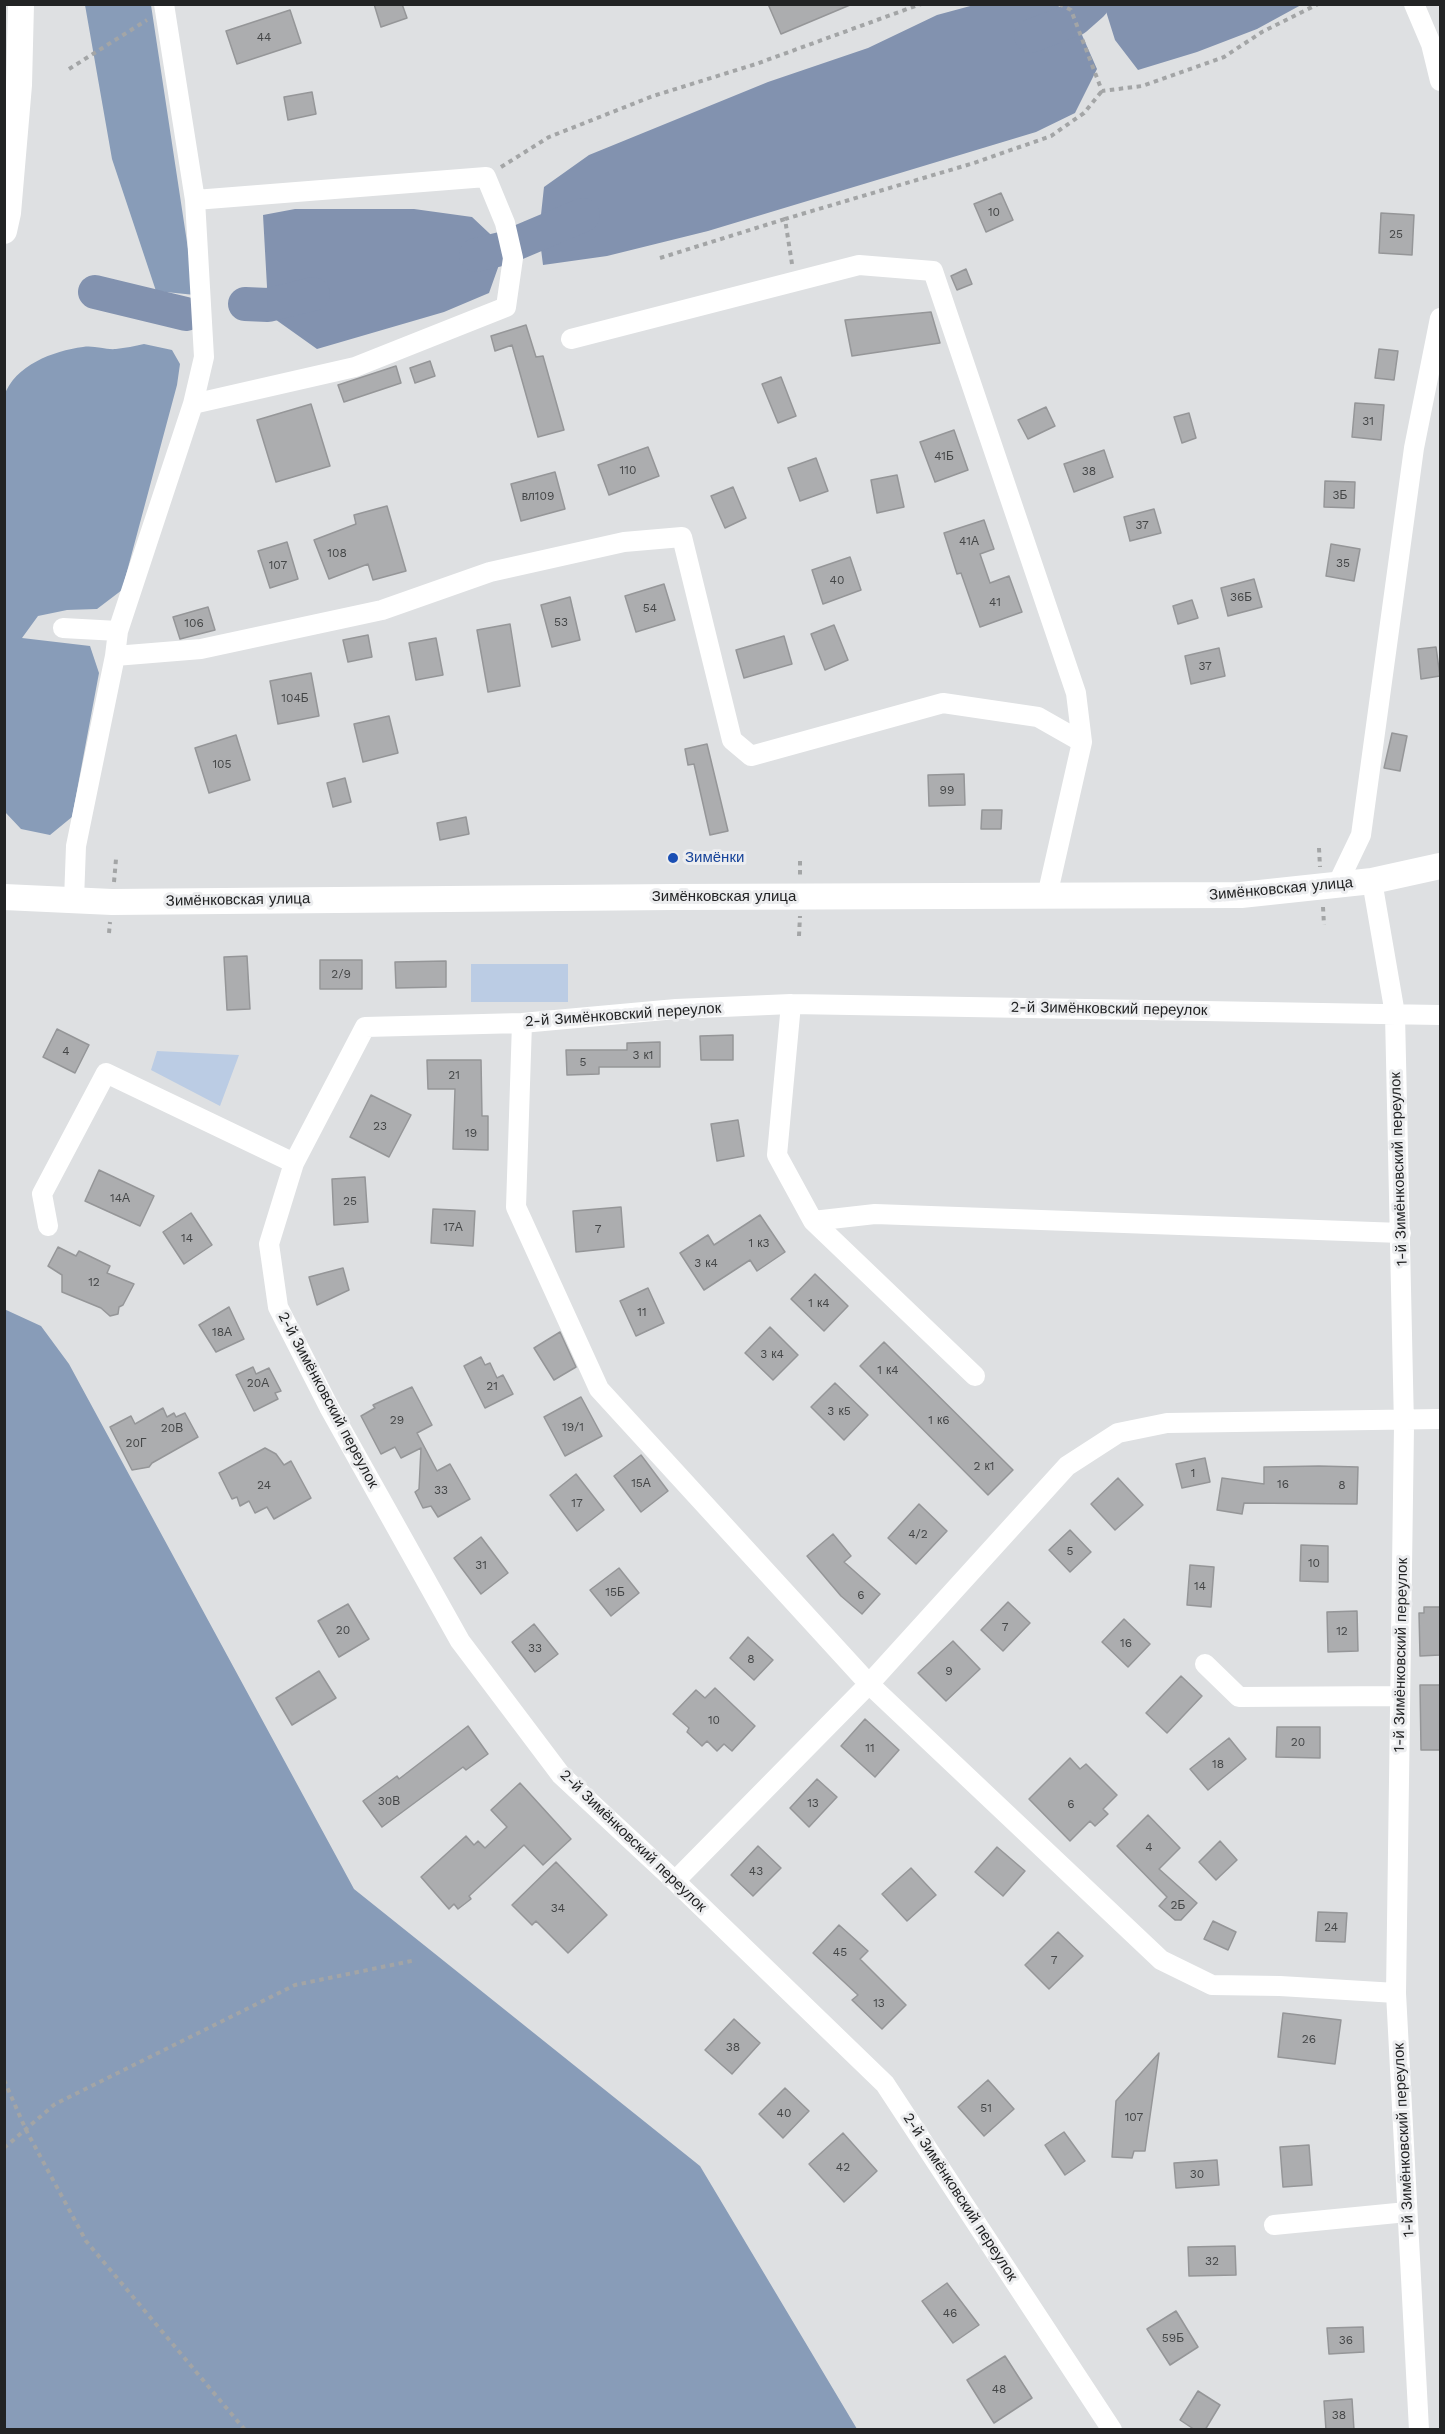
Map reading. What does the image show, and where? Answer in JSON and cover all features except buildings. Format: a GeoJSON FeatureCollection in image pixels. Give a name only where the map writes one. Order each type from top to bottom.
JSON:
{"type":"FeatureCollection","features":[{"type":"Feature","properties":{"kind":"main road"},"geometry":{"type":"LineString","coordinates":[[4,231],[8,213],[19,85],[21,4]]}},
{"type":"Feature","properties":{"kind":"main road","name":"Зимёнковская улица"},"geometry":{"type":"LineString","coordinates":[[4,897],[112,902],[1241,895],[1372,881],[1440,866]]}},
{"type":"Feature","properties":{"kind":"street"},"geometry":{"type":"LineString","coordinates":[[1414,4],[1431,44],[1440,81]]}},
{"type":"Feature","properties":{"kind":"street"},"geometry":{"type":"LineString","coordinates":[[74,900],[76,846],[118,632],[193,404],[204,357],[195,200],[166,6]]}},
{"type":"Feature","properties":{"kind":"street"},"geometry":{"type":"LineString","coordinates":[[193,404],[355,367],[506,307],[513,258],[505,224],[486,177],[195,200]]}},
{"type":"Feature","properties":{"kind":"street"},"geometry":{"type":"LineString","coordinates":[[571,339],[859,266],[933,271],[1076,693],[1082,742],[1047,896]]}},
{"type":"Feature","properties":{"kind":"street"},"geometry":{"type":"LineString","coordinates":[[1337,885],[1361,835],[1414,448],[1440,318]]}},
{"type":"Feature","properties":{"kind":"street"},"geometry":{"type":"LineString","coordinates":[[115,656],[201,649],[382,610],[490,572],[624,542],[682,537],[732,740],[751,756],[944,703],[1038,717],[1082,742]]}},
{"type":"Feature","properties":{"kind":"street"},"geometry":{"type":"LineString","coordinates":[[63,628],[118,632]]}},
{"type":"Feature","properties":{"kind":"street","name":"1-й Зимёнковский переулок"},"geometry":{"type":"LineString","coordinates":[[1372,881],[1395,1014],[1404,1419],[1396,1993],[1419,2430]]}},
{"type":"Feature","properties":{"kind":"street"},"geometry":{"type":"LineString","coordinates":[[791,1004],[777,1155],[813,1221],[975,1376]]}},
{"type":"Feature","properties":{"kind":"street","name":"2-й Зимёнковский переулок"},"geometry":{"type":"LineString","coordinates":[[1112,2430],[885,2084],[675,1881],[561,1775],[460,1641],[329,1407],[278,1307],[269,1244],[294,1163],[365,1027],[522,1023],[676,1009],[791,1004],[1440,1015]]}},
{"type":"Feature","properties":{"kind":"street"},"geometry":{"type":"LineString","coordinates":[[522,1023],[516,1207],[599,1389],[869,1684],[1161,1960],[1212,1985],[1280,1986],[1396,1993]]}},
{"type":"Feature","properties":{"kind":"street"},"geometry":{"type":"LineString","coordinates":[[48,1226],[42,1194],[106,1073],[294,1163]]}},
{"type":"Feature","properties":{"kind":"street"},"geometry":{"type":"LineString","coordinates":[[813,1221],[875,1214],[1401,1233]]}},
{"type":"Feature","properties":{"kind":"street"},"geometry":{"type":"LineString","coordinates":[[675,1881],[869,1684],[1067,1466],[1118,1434],[1167,1423],[1440,1419]]}},
{"type":"Feature","properties":{"kind":"street"},"geometry":{"type":"LineString","coordinates":[[1205,1664],[1239,1697],[1400,1696]]}},
{"type":"Feature","properties":{"kind":"street"},"geometry":{"type":"LineString","coordinates":[[1274,2225],[1407,2212]]}},
{"type":"Feature","properties":{"kind":"path"},"geometry":{"type":"LineString","coordinates":[[486,177],[559,133],[653,96],[756,64],[921,4]]}},
{"type":"Feature","properties":{"kind":"path"},"geometry":{"type":"LineString","coordinates":[[1059,4],[1071,10],[1102,91]]}},
{"type":"Feature","properties":{"kind":"path"},"geometry":{"type":"LineString","coordinates":[[660,258],[974,163],[1051,136],[1084,113],[1102,91],[1142,86],[1224,57],[1262,32],[1318,4]]}},
{"type":"Feature","properties":{"kind":"path"},"geometry":{"type":"LineString","coordinates":[[69,69],[166,6]]}},
{"type":"Feature","properties":{"kind":"path"},"geometry":{"type":"LineString","coordinates":[[785,219],[792,264]]}},
{"type":"Feature","properties":{"kind":"path"},"geometry":{"type":"LineString","coordinates":[[4,2148],[55,2104],[296,1985],[416,1960]]}},
{"type":"Feature","properties":{"kind":"path"},"geometry":{"type":"LineString","coordinates":[[4,2080],[26,2130],[86,2241],[245,2430]]}},
{"type":"Feature","properties":{"kind":"shaded area"},"geometry":{"type":"Polygon","coordinates":[[[1104,4],[1301,5],[1257,29],[1197,52],[1138,70],[1115,40],[1104,4]]]}},
{"type":"Feature","properties":{"kind":"shaded area"},"geometry":{"type":"Polygon","coordinates":[[[85,5],[151,5],[195,295],[156,291],[112,159],[85,5]]]}},
{"type":"Feature","properties":{"kind":"shaded area"},"geometry":{"type":"Polygon","coordinates":[[[974,5],[1057,5],[1075,19],[1097,69],[1075,113],[1036,132],[708,231],[607,256],[543,265],[539,233],[544,187],[589,155],[768,82],[868,48],[937,15],[974,5]]]}},
{"type":"Feature","properties":{"kind":"shaded area"},"geometry":{"type":"Polygon","coordinates":[[[295,209],[414,209],[472,217],[505,248],[489,293],[444,312],[317,349],[272,317],[268,305],[263,215],[295,209]]]}},
{"type":"Feature","properties":{"kind":"shaded area"},"geometry":{"type":"Polygon","coordinates":[[[144,344],[172,350],[180,364],[177,385],[122,590],[97,609],[67,610],[38,616],[22,638],[90,646],[99,673],[72,817],[50,835],[21,829],[5,812],[4,396],[9,385],[17,376],[36,361],[48,356],[83,347],[116,349],[144,344]]]}},
{"type":"Feature","properties":{"kind":"shaded area"},"geometry":{"type":"Polygon","coordinates":[[[471,964],[568,964],[568,1002],[471,1002],[471,964]]]}},
{"type":"Feature","properties":{"kind":"shaded area"},"geometry":{"type":"Polygon","coordinates":[[[157,1051],[239,1055],[220,1106],[151,1070],[157,1051]]]}},
{"type":"Feature","properties":{"kind":"shaded area"},"geometry":{"type":"Polygon","coordinates":[[[4,1309],[41,1326],[69,1364],[354,1889],[700,2166],[857,2429],[5,2429],[4,1309]]]}},
{"type":"Feature","properties":{"kind":"waterway"},"geometry":{"type":"LineString","coordinates":[[1031,36],[1075,19],[1092,4]]}},
{"type":"Feature","properties":{"kind":"waterway"},"geometry":{"type":"LineString","coordinates":[[476,255],[505,248],[583,215]]}},
{"type":"Feature","properties":{"kind":"waterway"},"geometry":{"type":"LineString","coordinates":[[95,292],[186,314]]}},
{"type":"Feature","properties":{"kind":"waterway"},"geometry":{"type":"LineString","coordinates":[[245,304],[268,305],[313,294]]}},
{"type":"Feature","properties":{"kind":"place","name":"Зимёнки"},"geometry":{"type":"Point","coordinates":[673,858]}}]}
